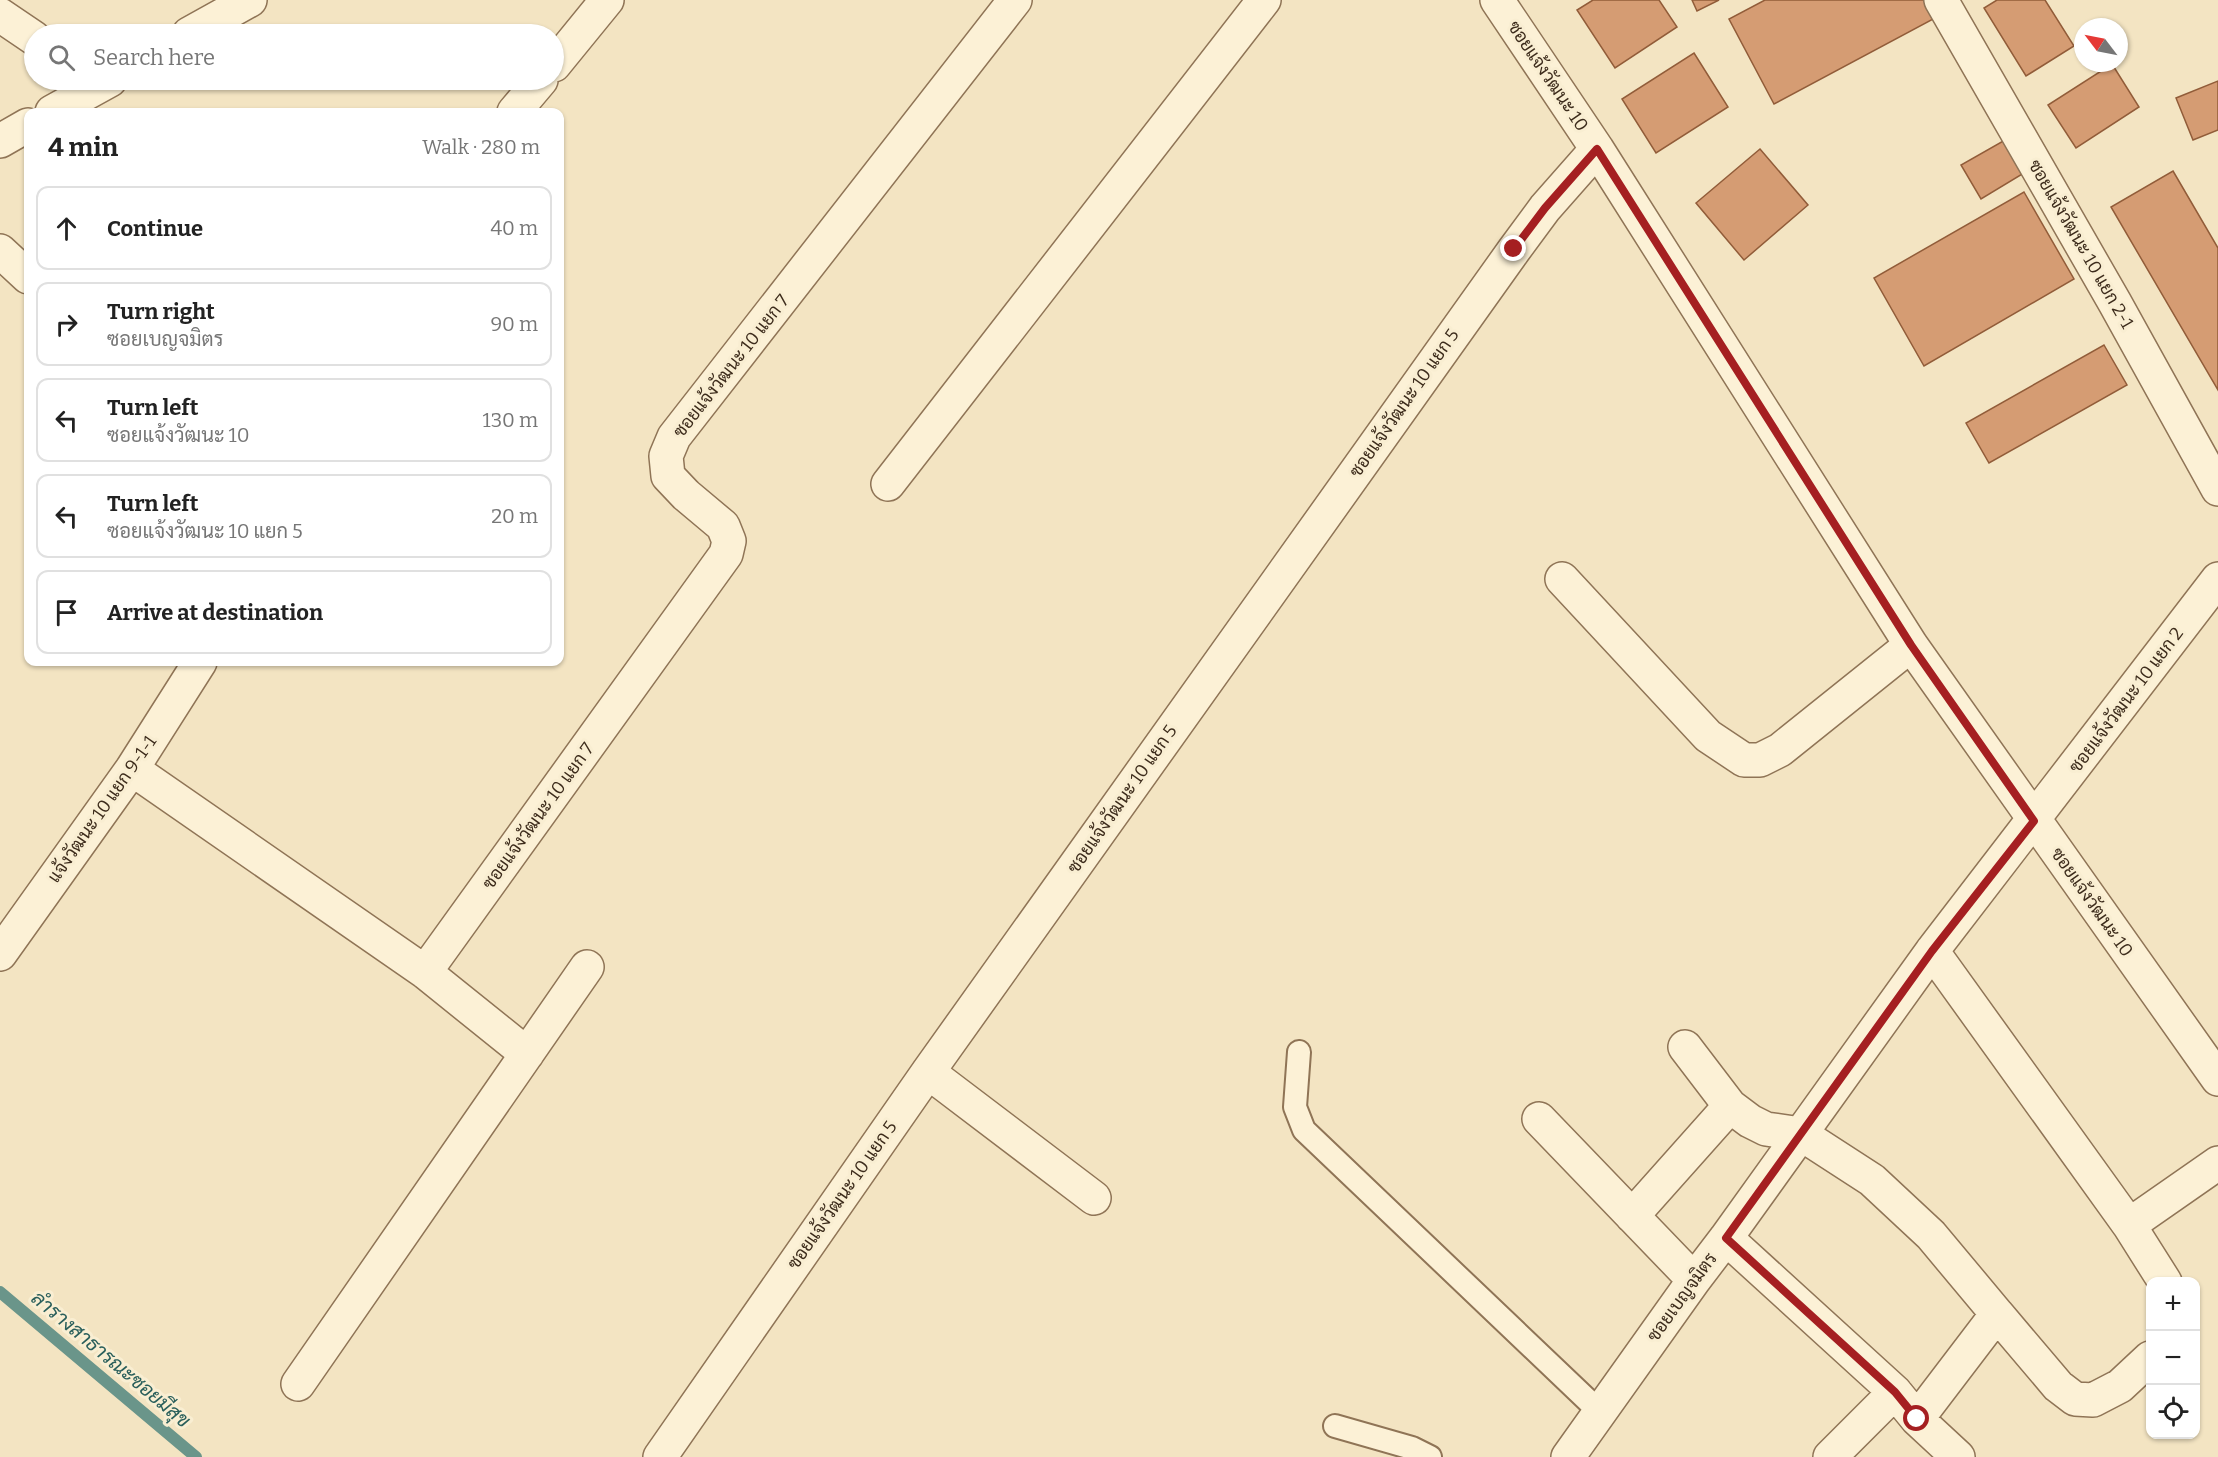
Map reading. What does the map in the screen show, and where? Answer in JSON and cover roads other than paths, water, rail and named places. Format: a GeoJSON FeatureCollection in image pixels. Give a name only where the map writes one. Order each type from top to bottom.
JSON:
{"type":"FeatureCollection","features":[{"type":"Feature","properties":{"kind":"street"},"geometry":{"type":"LineString","coordinates":[[207,24],[249,0]]}},
{"type":"Feature","properties":{"kind":"street"},"geometry":{"type":"LineString","coordinates":[[564,53],[607,0]]}},
{"type":"Feature","properties":{"kind":"street","name":"ซอยแจ้งวัฒนะ 10 แยก 7"},"geometry":{"type":"LineString","coordinates":[[425,972],[726,554],[729,541],[723,526],[686,495],[668,476],[666,456],[674,437],[1015,0]]}},
{"type":"Feature","properties":{"kind":"street"},"geometry":{"type":"LineString","coordinates":[[888,484],[1264,0]]}},
{"type":"Feature","properties":{"kind":"street","name":"ซอยแจ้งวัฒนะ 10"},"geometry":{"type":"LineString","coordinates":[[1497,0],[1597,149],[1911,645],[2218,1079]]}},
{"type":"Feature","properties":{"kind":"street","name":"ซอยแจ้งวัฒนะ 10 แยก 2-1"},"geometry":{"type":"LineString","coordinates":[[1941,0],[2115,303],[2218,489]]}},
{"type":"Feature","properties":{"kind":"street"},"geometry":{"type":"LineString","coordinates":[[0,15],[24,31]]}},
{"type":"Feature","properties":{"kind":"street"},"geometry":{"type":"LineString","coordinates":[[58,108],[87,90]]}},
{"type":"Feature","properties":{"kind":"street"},"geometry":{"type":"LineString","coordinates":[[517,108],[533,90]]}},
{"type":"Feature","properties":{"kind":"street"},"geometry":{"type":"LineString","coordinates":[[0,141],[24,128]]}},
{"type":"Feature","properties":{"kind":"street","name":"ซอยแจ้งวัฒนะ 10 แยก 5"},"geometry":{"type":"LineString","coordinates":[[660,1457],[928,1072],[1514,249],[1545,208],[1597,149]]}},
{"type":"Feature","properties":{"kind":"street"},"geometry":{"type":"LineString","coordinates":[[0,251],[24,273]]}},
{"type":"Feature","properties":{"kind":"street"},"geometry":{"type":"LineString","coordinates":[[1562,579],[1708,736],[1744,760],[1760,760],[1780,750],[1911,645]]}},
{"type":"Feature","properties":{"kind":"street","name":"ซอยแจ้งวัฒนะ 10 แยก 2"},"geometry":{"type":"LineString","coordinates":[[2034,821],[2218,579]]}},
{"type":"Feature","properties":{"kind":"street","name":"แจ้งวัฒนะ 10 แยก 9-1-1"},"geometry":{"type":"LineString","coordinates":[[0,954],[132,769],[197,666]]}},
{"type":"Feature","properties":{"kind":"street"},"geometry":{"type":"LineString","coordinates":[[132,769],[425,972],[527,1054]]}},
{"type":"Feature","properties":{"kind":"street","name":"ซอยเบญจมิตร"},"geometry":{"type":"LineString","coordinates":[[1568,1457],[1932,951],[2034,821]]}},
{"type":"Feature","properties":{"kind":"street"},"geometry":{"type":"LineString","coordinates":[[1932,951],[2129,1225],[2162,1277]]}},
{"type":"Feature","properties":{"kind":"street"},"geometry":{"type":"LineString","coordinates":[[298,1383],[587,967]]}},
{"type":"Feature","properties":{"kind":"street"},"geometry":{"type":"LineString","coordinates":[[1685,1047],[1730,1107],[1750,1122],[1766,1129],[1801,1134],[1872,1180],[1931,1235],[2058,1386],[2075,1399],[2093,1400],[2120,1386],[2146,1363]]}},
{"type":"Feature","properties":{"kind":"street"},"geometry":{"type":"LineString","coordinates":[[928,1072],[1094,1198]]}},
{"type":"Feature","properties":{"kind":"street"},"geometry":{"type":"LineString","coordinates":[[1632,1215],[1730,1107]]}},
{"type":"Feature","properties":{"kind":"street"},"geometry":{"type":"LineString","coordinates":[[1539,1119],[1694,1280]]}},
{"type":"Feature","properties":{"kind":"street"},"geometry":{"type":"LineString","coordinates":[[2129,1225],[2218,1163]]}},
{"type":"Feature","properties":{"kind":"street"},"geometry":{"type":"LineString","coordinates":[[1726,1238],[1895,1392],[1917,1419],[1958,1457]]}},
{"type":"Feature","properties":{"kind":"street"},"geometry":{"type":"LineString","coordinates":[[1917,1419],[1997,1314]]}},
{"type":"Feature","properties":{"kind":"street"},"geometry":{"type":"LineString","coordinates":[[1830,1457],[1895,1392]]}},
{"type":"Feature","properties":{"kind":"lane"},"geometry":{"type":"LineString","coordinates":[[1299,1052],[1295,1107],[1304,1130],[1600,1412]]}},
{"type":"Feature","properties":{"kind":"lane"},"geometry":{"type":"LineString","coordinates":[[1335,1426],[1412,1448],[1430,1457]]}},
{"type":"Feature","properties":{"kind":"waterway","name":"ลำรางสาธารณะซอยมีสุข"},"geometry":{"type":"LineString","coordinates":[[0,1292],[196,1457]]}}]}
